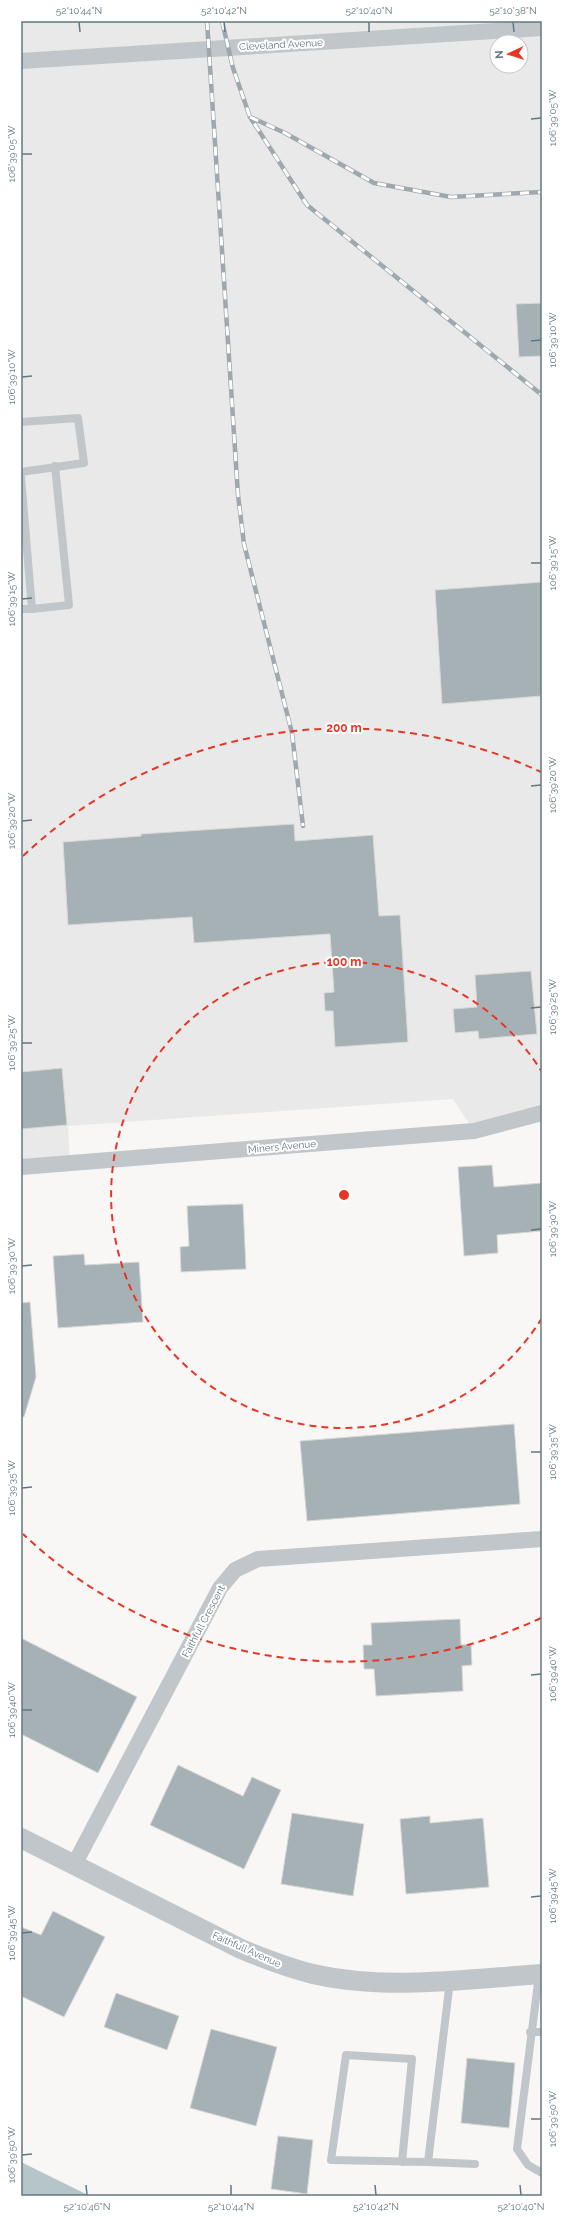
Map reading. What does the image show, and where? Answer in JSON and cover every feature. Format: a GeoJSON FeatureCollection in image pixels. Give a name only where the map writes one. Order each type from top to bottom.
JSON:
{"type":"FeatureCollection","features":[{"type":"Feature","properties":{"kind":"street","name":"Cleveland Avenue"},"geometry":{"type":"LineString","coordinates":[[21,61],[542,28]]}},
{"type":"Feature","properties":{"kind":"street","name":"Miners Avenue"},"geometry":{"type":"LineString","coordinates":[[21,1167],[474,1131],[542,1114]]}},
{"type":"Feature","properties":{"kind":"street","name":"Faithfull Crescent"},"geometry":{"type":"LineString","coordinates":[[74,1865],[220,1588],[235,1570],[258,1559],[542,1539]]}},
{"type":"Feature","properties":{"kind":"street","name":"Faithfull Avenue"},"geometry":{"type":"LineString","coordinates":[[21,1838],[242,1949],[276,1963],[314,1974],[349,1979],[419,1982],[540,1974]]}},
{"type":"Feature","properties":{"kind":"lane"},"geometry":{"type":"LineString","coordinates":[[21,422],[78,418],[84,463],[21,472]]}},
{"type":"Feature","properties":{"kind":"lane"},"geometry":{"type":"LineString","coordinates":[[21,609],[69,605],[55,466]]}},
{"type":"Feature","properties":{"kind":"lane"},"geometry":{"type":"LineString","coordinates":[[21,477],[32,609]]}},
{"type":"Feature","properties":{"kind":"lane"},"geometry":{"type":"LineString","coordinates":[[540,1974],[530,2032],[517,2149],[528,2165],[542,2173]]}},
{"type":"Feature","properties":{"kind":"lane"},"geometry":{"type":"LineString","coordinates":[[428,2162],[450,1980]]}},
{"type":"Feature","properties":{"kind":"lane"},"geometry":{"type":"LineString","coordinates":[[530,2032],[542,2032]]}},
{"type":"Feature","properties":{"kind":"lane"},"geometry":{"type":"LineString","coordinates":[[402,2162],[412,2059],[346,2055],[331,2160],[402,2162],[428,2162],[475,2164]]}},
{"type":"Feature","properties":{"kind":"shaded area"},"geometry":{"type":"Polygon","coordinates":[[[21,21],[542,21],[542,1113],[474,1131],[453,1099],[68,1126],[70,1164],[21,1167],[21,21]]]}},
{"type":"Feature","properties":{"kind":"shaded area"},"geometry":{"type":"Polygon","coordinates":[[[21,2162],[90,2196],[21,2196],[21,2162]]]}},
{"type":"Feature","properties":{"kind":"building"},"geometry":{"type":"Polygon","coordinates":[[[542,303],[542,356],[519,357],[516,304],[542,303]]]}},
{"type":"Feature","properties":{"kind":"building"},"geometry":{"type":"Polygon","coordinates":[[[542,582],[542,696],[442,704],[435,590],[542,582]]]}},
{"type":"Feature","properties":{"kind":"building"},"geometry":{"type":"Polygon","coordinates":[[[294,824],[295,841],[373,835],[379,916],[400,915],[408,1042],[335,1047],[333,1011],[325,1011],[324,993],[334,992],[330,934],[194,943],[192,917],[68,925],[63,842],[141,836],[141,834],[294,824]]]}},
{"type":"Feature","properties":{"kind":"building"},"geometry":{"type":"Polygon","coordinates":[[[531,971],[537,1034],[479,1039],[478,1031],[455,1033],[453,1009],[477,1007],[475,975],[531,971]]]}},
{"type":"Feature","properties":{"kind":"building"},"geometry":{"type":"Polygon","coordinates":[[[62,1068],[67,1125],[21,1129],[21,1072],[62,1068]]]}},
{"type":"Feature","properties":{"kind":"building"},"geometry":{"type":"Polygon","coordinates":[[[492,1165],[494,1187],[542,1183],[542,1231],[497,1235],[498,1253],[464,1256],[458,1167],[492,1165]]]}},
{"type":"Feature","properties":{"kind":"building"},"geometry":{"type":"Polygon","coordinates":[[[243,1204],[246,1269],[181,1272],[180,1247],[189,1246],[187,1206],[243,1204]]]}},
{"type":"Feature","properties":{"kind":"building"},"geometry":{"type":"Polygon","coordinates":[[[84,1254],[85,1265],[139,1262],[143,1322],[58,1328],[53,1256],[84,1254]]]}},
{"type":"Feature","properties":{"kind":"building"},"geometry":{"type":"Polygon","coordinates":[[[30,1302],[36,1377],[24,1417],[21,1416],[21,1303],[30,1302]]]}},
{"type":"Feature","properties":{"kind":"building"},"geometry":{"type":"Polygon","coordinates":[[[514,1424],[520,1504],[307,1521],[300,1441],[514,1424]]]}},
{"type":"Feature","properties":{"kind":"building"},"geometry":{"type":"Polygon","coordinates":[[[460,1619],[461,1645],[471,1644],[472,1665],[462,1666],[463,1691],[376,1696],[374,1669],[364,1669],[363,1645],[372,1645],[371,1623],[460,1619]]]}},
{"type":"Feature","properties":{"kind":"building"},"geometry":{"type":"Polygon","coordinates":[[[21,1638],[137,1697],[98,1773],[21,1734],[21,1638]]]}},
{"type":"Feature","properties":{"kind":"building"},"geometry":{"type":"Polygon","coordinates":[[[178,1765],[243,1796],[252,1777],[281,1790],[244,1869],[150,1825],[178,1765]]]}},
{"type":"Feature","properties":{"kind":"building"},"geometry":{"type":"Polygon","coordinates":[[[292,1813],[364,1824],[353,1896],[281,1884],[292,1813]]]}},
{"type":"Feature","properties":{"kind":"building"},"geometry":{"type":"Polygon","coordinates":[[[430,1816],[430,1823],[483,1818],[489,1887],[406,1894],[400,1819],[430,1816]]]}},
{"type":"Feature","properties":{"kind":"building"},"geometry":{"type":"Polygon","coordinates":[[[53,1911],[105,1937],[64,2017],[21,1996],[21,1927],[41,1935],[53,1911]]]}},
{"type":"Feature","properties":{"kind":"building"},"geometry":{"type":"Polygon","coordinates":[[[116,1993],[179,2016],[167,2050],[104,2027],[116,1993]]]}},
{"type":"Feature","properties":{"kind":"building"},"geometry":{"type":"Polygon","coordinates":[[[211,2029],[277,2047],[256,2126],[190,2108],[211,2029]]]}},
{"type":"Feature","properties":{"kind":"building"},"geometry":{"type":"Polygon","coordinates":[[[467,2058],[515,2063],[509,2128],[461,2123],[467,2058]]]}},
{"type":"Feature","properties":{"kind":"building"},"geometry":{"type":"Polygon","coordinates":[[[278,2136],[313,2140],[307,2194],[271,2189],[278,2136]]]}},
{"type":"Feature","properties":{"kind":"railway"},"geometry":{"type":"LineString","coordinates":[[207,21],[238,495],[244,544],[292,733],[303,826]]}},
{"type":"Feature","properties":{"kind":"railway"},"geometry":{"type":"LineString","coordinates":[[222,21],[233,68],[250,117],[307,205],[542,395]]}},
{"type":"Feature","properties":{"kind":"railway"},"geometry":{"type":"LineString","coordinates":[[250,117],[285,133],[374,183],[451,197],[542,192]]}}]}
